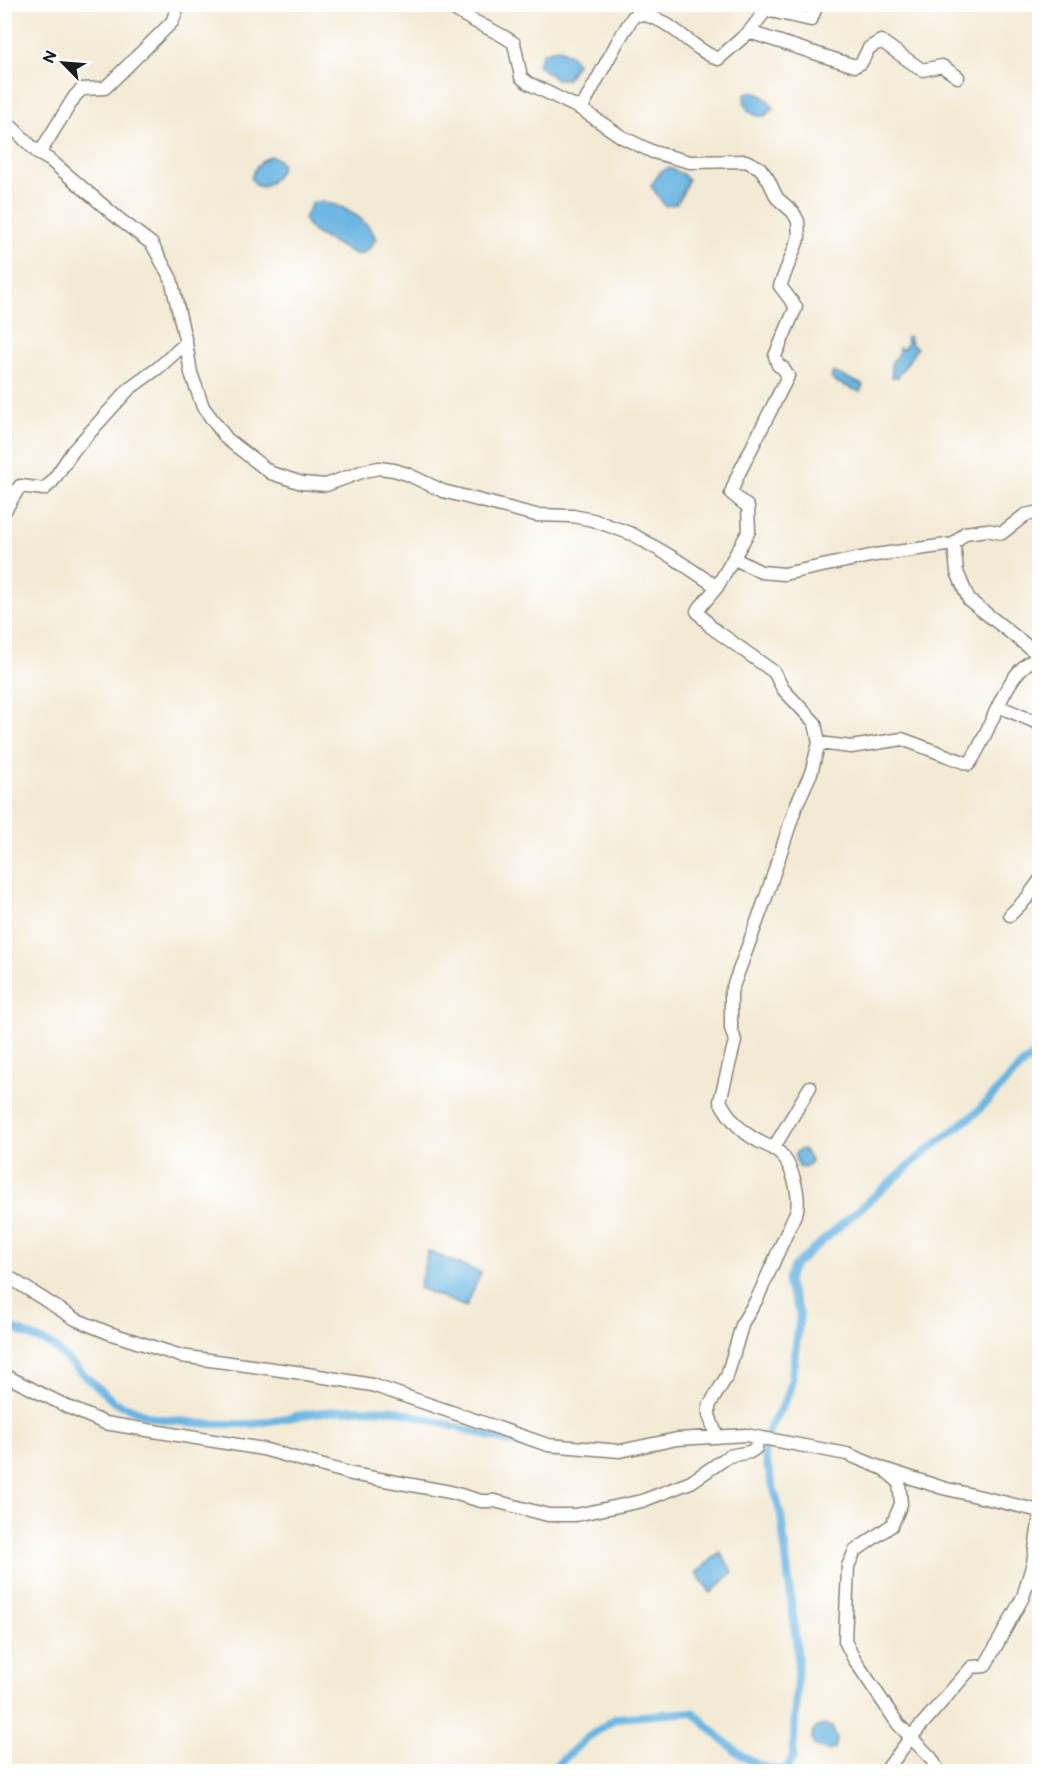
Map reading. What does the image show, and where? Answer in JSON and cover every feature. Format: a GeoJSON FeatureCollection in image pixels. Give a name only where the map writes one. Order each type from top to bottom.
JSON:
{"type":"FeatureCollection","features":[{"type":"Feature","properties":{"kind":"street"},"geometry":{"type":"LineString","coordinates":[[39,154],[75,96],[82,89],[105,88],[172,22],[179,4]]}},
{"type":"Feature","properties":{"kind":"street"},"geometry":{"type":"LineString","coordinates":[[448,4],[514,43],[521,77],[528,83],[581,109],[622,137],[653,152],[690,162],[746,161],[760,168],[777,198],[793,212],[798,221],[799,237],[780,286],[796,307],[775,356],[778,364],[788,376],[731,493],[748,507],[749,531],[735,559],[697,611],[711,627],[774,672],[783,689],[815,723],[819,743],[811,773],[796,806],[732,992],[730,1028],[735,1041],[720,1101],[730,1119],[754,1139],[779,1152],[789,1168],[799,1201],[757,1299],[743,1322],[727,1376],[709,1406],[709,1415],[717,1437]]}},
{"type":"Feature","properties":{"kind":"street"},"geometry":{"type":"LineString","coordinates":[[581,109],[618,41],[637,14],[667,24],[703,51],[718,59],[749,32],[761,7],[811,20],[817,4]]}},
{"type":"Feature","properties":{"kind":"street"},"geometry":{"type":"LineString","coordinates":[[749,32],[855,66],[861,63],[869,48],[881,41],[922,70],[942,66],[958,76]]}},
{"type":"Feature","properties":{"kind":"street"},"geometry":{"type":"LineString","coordinates":[[4,119],[39,154],[152,244],[171,279],[191,373],[203,407],[227,440],[271,473],[302,483],[326,486],[364,471],[379,468],[394,470],[443,490],[536,515],[573,516],[593,520],[632,534],[717,586]]}},
{"type":"Feature","properties":{"kind":"street"},"geometry":{"type":"LineString","coordinates":[[4,512],[20,486],[45,489],[73,451],[129,389],[158,368],[186,343]]}},
{"type":"Feature","properties":{"kind":"street"},"geometry":{"type":"LineString","coordinates":[[735,559],[761,572],[784,574],[875,555],[954,544],[965,533],[987,530],[1002,533],[1025,515],[1040,512]]}},
{"type":"Feature","properties":{"kind":"street"},"geometry":{"type":"LineString","coordinates":[[819,743],[851,747],[902,739],[969,764],[1016,676],[1027,663],[1040,657],[969,600],[957,572],[954,544]]}},
{"type":"Feature","properties":{"kind":"street"},"geometry":{"type":"LineString","coordinates":[[998,706],[1040,724]]}},
{"type":"Feature","properties":{"kind":"street"},"geometry":{"type":"LineString","coordinates":[[1010,915],[1027,898],[1040,880]]}},
{"type":"Feature","properties":{"kind":"street"},"geometry":{"type":"LineString","coordinates":[[773,1149],[810,1087]]}},
{"type":"Feature","properties":{"kind":"street"},"geometry":{"type":"LineString","coordinates":[[4,1274],[75,1319],[181,1356],[372,1385],[548,1445],[620,1451],[677,1438],[746,1435],[847,1454],[943,1488],[1040,1511]]}},
{"type":"Feature","properties":{"kind":"street"},"geometry":{"type":"LineString","coordinates":[[4,1375],[105,1423],[263,1449],[352,1474],[450,1492],[481,1501],[495,1501],[548,1515],[576,1515],[603,1510],[642,1501],[675,1489],[707,1473],[729,1456],[750,1452],[756,1448],[757,1438]]}},
{"type":"Feature","properties":{"kind":"street"},"geometry":{"type":"LineString","coordinates":[[884,1469],[898,1482],[901,1504],[892,1525],[855,1551],[848,1566],[845,1641],[854,1659],[898,1724],[931,1758],[939,1772]]}},
{"type":"Feature","properties":{"kind":"street"},"geometry":{"type":"LineString","coordinates":[[885,1772],[911,1737],[972,1667],[986,1666],[1023,1597],[1033,1563],[1040,1517]]}},
{"type":"Feature","properties":{"kind":"water"},"geometry":{"type":"Polygon","coordinates":[[[558,48],[572,56],[577,64],[567,79],[555,79],[538,65],[543,53],[558,48]]]}},
{"type":"Feature","properties":{"kind":"water"},"geometry":{"type":"Polygon","coordinates":[[[749,92],[763,97],[773,108],[765,116],[756,115],[747,108],[744,100],[745,95],[749,92]]]}},
{"type":"Feature","properties":{"kind":"water"},"geometry":{"type":"Polygon","coordinates":[[[270,156],[278,159],[282,165],[277,176],[270,183],[263,187],[257,186],[251,178],[252,174],[260,163],[270,156]]]}},
{"type":"Feature","properties":{"kind":"water"},"geometry":{"type":"Polygon","coordinates":[[[669,168],[683,174],[688,180],[676,204],[665,206],[651,186],[661,171],[669,168]]]}},
{"type":"Feature","properties":{"kind":"water"},"geometry":{"type":"Polygon","coordinates":[[[313,202],[341,207],[359,218],[372,231],[376,239],[371,247],[366,252],[356,254],[315,233],[304,218],[313,202]]]}},
{"type":"Feature","properties":{"kind":"water"},"geometry":{"type":"Polygon","coordinates":[[[909,336],[911,344],[917,348],[898,377],[892,377],[891,364],[899,348],[904,349],[907,343],[906,338],[909,336]]]}},
{"type":"Feature","properties":{"kind":"water"},"geometry":{"type":"Polygon","coordinates":[[[833,372],[863,385],[860,392],[834,381],[831,378],[833,372]]]}},
{"type":"Feature","properties":{"kind":"water"},"geometry":{"type":"Polygon","coordinates":[[[803,1149],[811,1160],[810,1164],[802,1168],[799,1167],[795,1157],[797,1151],[803,1149]]]}},
{"type":"Feature","properties":{"kind":"water"},"geometry":{"type":"Polygon","coordinates":[[[428,1251],[481,1273],[466,1307],[419,1288],[428,1251]]]}},
{"type":"Feature","properties":{"kind":"water"},"geometry":{"type":"Polygon","coordinates":[[[720,1552],[733,1572],[711,1593],[696,1573],[720,1552]]]}},
{"type":"Feature","properties":{"kind":"water"},"geometry":{"type":"Polygon","coordinates":[[[825,1725],[832,1727],[837,1740],[835,1749],[828,1751],[816,1747],[812,1740],[815,1729],[825,1725]]]}},
{"type":"Feature","properties":{"kind":"waterway"},"geometry":{"type":"LineString","coordinates":[[549,1772],[587,1738],[616,1718],[693,1712],[723,1741],[748,1759],[761,1766],[786,1769],[793,1757],[798,1658],[781,1515],[764,1454],[770,1427],[786,1400],[791,1384],[800,1314],[788,1285],[788,1278],[794,1266],[924,1153],[976,1113],[1023,1064],[1040,1051]]}},
{"type":"Feature","properties":{"kind":"waterway"},"geometry":{"type":"LineString","coordinates":[[4,1325],[51,1345],[114,1402],[154,1418],[205,1424],[253,1424],[354,1409],[395,1410],[554,1454]]}}]}
